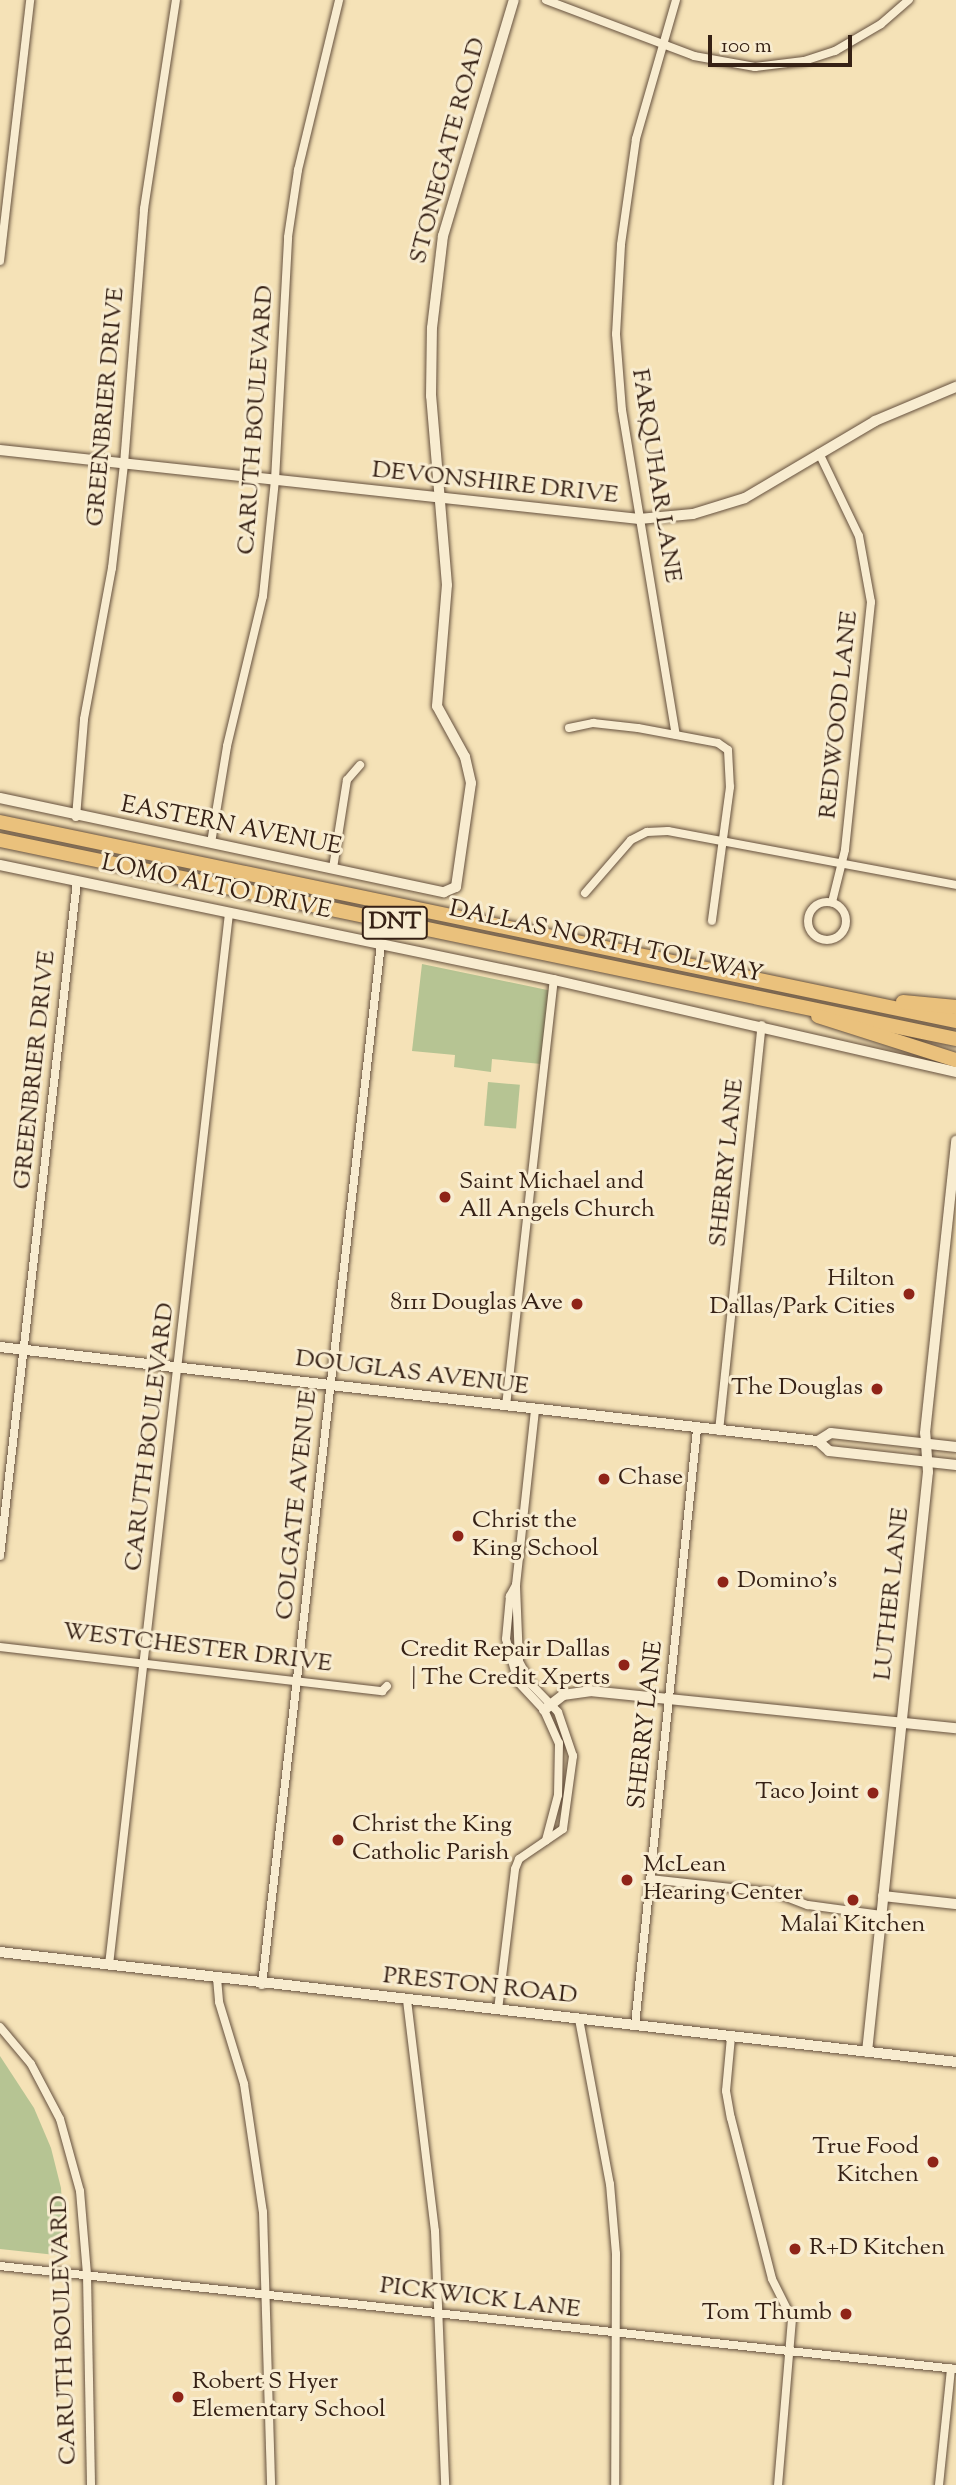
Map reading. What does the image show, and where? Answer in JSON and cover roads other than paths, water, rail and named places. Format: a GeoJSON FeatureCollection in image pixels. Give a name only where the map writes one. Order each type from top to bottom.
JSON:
{"type":"FeatureCollection","features":[{"type":"Feature","properties":{"kind":"highway","name":"DALLAS NORTH TOLLWAY"},"geometry":{"type":"LineString","coordinates":[[0,822],[956,1021]]}},
{"type":"Feature","properties":{"kind":"highway","name":"DALLAS NORTH TOLLWAY"},"geometry":{"type":"LineString","coordinates":[[0,840],[956,1040]]}},
{"type":"Feature","properties":{"kind":"highway"},"geometry":{"type":"LineString","coordinates":[[839,996],[956,1007]]}},
{"type":"Feature","properties":{"kind":"highway"},"geometry":{"type":"LineString","coordinates":[[791,1004],[842,1026],[956,1060]]}},
{"type":"Feature","properties":{"kind":"street"},"geometry":{"type":"LineString","coordinates":[[0,261],[30,0]]}},
{"type":"Feature","properties":{"kind":"street","name":"GREENBRIER DRIVE"},"geometry":{"type":"LineString","coordinates":[[76,817],[84,719],[112,568],[124,464],[144,209],[176,0]]}},
{"type":"Feature","properties":{"kind":"street","name":"CARUTH BOULEVARD"},"geometry":{"type":"LineString","coordinates":[[211,843],[226,746],[263,596],[275,480],[288,237],[308,114],[339,0]]}},
{"type":"Feature","properties":{"kind":"street","name":"STONEGATE ROAD"},"geometry":{"type":"LineString","coordinates":[[454,890],[471,783],[466,757],[437,706],[447,585],[430,365],[439,260],[514,0]]}},
{"type":"Feature","properties":{"kind":"street"},"geometry":{"type":"LineString","coordinates":[[545,0],[733,66],[804,61],[854,42],[909,0]]}},
{"type":"Feature","properties":{"kind":"street","name":"FARQUHAR LANE"},"geometry":{"type":"LineString","coordinates":[[676,0],[661,42],[629,179],[616,305],[622,410],[676,735]]}},
{"type":"Feature","properties":{"kind":"street","name":"DEVONSHIRE DRIVE"},"geometry":{"type":"LineString","coordinates":[[0,450],[639,519],[693,514],[745,498],[875,421],[956,387]]}},
{"type":"Feature","properties":{"kind":"street","name":"REDWOOD LANE"},"geometry":{"type":"LineString","coordinates":[[819,453],[859,536],[871,602],[870,649],[839,865],[831,902]]}},
{"type":"Feature","properties":{"kind":"street"},"geometry":{"type":"LineString","coordinates":[[569,728],[593,723],[718,743],[728,750],[730,787],[712,920]]}},
{"type":"Feature","properties":{"kind":"street"},"geometry":{"type":"LineString","coordinates":[[333,869],[347,780],[360,765]]}},
{"type":"Feature","properties":{"kind":"street","name":"EASTERN AVENUE"},"geometry":{"type":"LineString","coordinates":[[0,798],[76,817],[444,892],[454,890]]}},
{"type":"Feature","properties":{"kind":"street"},"geometry":{"type":"LineString","coordinates":[[585,893],[615,856],[647,832],[685,833],[839,865],[956,885]]}},
{"type":"Feature","properties":{"kind":"street","name":"LOMO ALTO DRIVE"},"geometry":{"type":"LineString","coordinates":[[0,864],[762,1025],[956,1072]]}},
{"type":"Feature","properties":{"kind":"street","name":"GREENBRIER DRIVE"},"geometry":{"type":"LineString","coordinates":[[0,1556],[76,881]]}},
{"type":"Feature","properties":{"kind":"street"},"geometry":{"type":"LineString","coordinates":[[831,902],[848,917],[845,933],[828,938],[813,933],[806,924],[810,909],[831,902]]}},
{"type":"Feature","properties":{"kind":"street","name":"CARUTH BOULEVARD"},"geometry":{"type":"LineString","coordinates":[[110,1965],[229,913]]}},
{"type":"Feature","properties":{"kind":"street","name":"COLGATE AVENUE"},"geometry":{"type":"LineString","coordinates":[[262,1986],[380,944]]}},
{"type":"Feature","properties":{"kind":"street"},"geometry":{"type":"LineString","coordinates":[[506,1406],[554,980]]}},
{"type":"Feature","properties":{"kind":"street","name":"SHERRY LANE"},"geometry":{"type":"LineString","coordinates":[[719,1431],[762,1025]]}},
{"type":"Feature","properties":{"kind":"street","name":"LUTHER LANE"},"geometry":{"type":"LineString","coordinates":[[867,2052],[927,1461],[925,1443],[956,1141]]}},
{"type":"Feature","properties":{"kind":"street","name":"DOUGLAS AVENUE"},"geometry":{"type":"LineString","coordinates":[[0,1347],[818,1441],[829,1451],[956,1465]]}},
{"type":"Feature","properties":{"kind":"street"},"geometry":{"type":"LineString","coordinates":[[498,2010],[513,1876],[519,1859],[563,1829],[572,1766],[570,1741],[547,1707],[524,1692],[508,1654],[510,1596],[516,1585],[535,1410]]}},
{"type":"Feature","properties":{"kind":"street","name":"SHERRY LANE"},"geometry":{"type":"LineString","coordinates":[[635,2025],[697,1429]]}},
{"type":"Feature","properties":{"kind":"street","name":"DOUGLAS AVENUE"},"geometry":{"type":"LineString","coordinates":[[818,1441],[831,1433],[956,1447]]}},
{"type":"Feature","properties":{"kind":"street","name":"WESTCHESTER DRIVE"},"geometry":{"type":"LineString","coordinates":[[0,1647],[382,1691],[387,1686]]}},
{"type":"Feature","properties":{"kind":"street"},"geometry":{"type":"LineString","coordinates":[[547,1707],[575,1691],[956,1728]]}},
{"type":"Feature","properties":{"kind":"street"},"geometry":{"type":"LineString","coordinates":[[546,1840],[558,1795],[559,1743],[547,1707]]}},
{"type":"Feature","properties":{"kind":"street"},"geometry":{"type":"LineString","coordinates":[[559,1743],[570,1741]]}},
{"type":"Feature","properties":{"kind":"street"},"geometry":{"type":"LineString","coordinates":[[650,1879],[776,1893],[808,1905],[881,1914]]}},
{"type":"Feature","properties":{"kind":"street"},"geometry":{"type":"LineString","coordinates":[[883,1896],[956,1904]]}},
{"type":"Feature","properties":{"kind":"street","name":"PRESTON ROAD"},"geometry":{"type":"LineString","coordinates":[[0,1952],[217,1978],[262,1986],[956,2062]]}},
{"type":"Feature","properties":{"kind":"street"},"geometry":{"type":"LineString","coordinates":[[217,1978],[254,2142],[266,2295],[271,2485]]}},
{"type":"Feature","properties":{"kind":"street"},"geometry":{"type":"LineString","coordinates":[[407,2000],[441,2314],[445,2485]]}},
{"type":"Feature","properties":{"kind":"street"},"geometry":{"type":"LineString","coordinates":[[579,2019],[610,2184],[617,2334],[615,2485]]}},
{"type":"Feature","properties":{"kind":"street","name":"CARUTH BOULEVARD"},"geometry":{"type":"LineString","coordinates":[[0,2027],[31,2064],[64,2130],[80,2191],[87,2275],[91,2485]]}},
{"type":"Feature","properties":{"kind":"street"},"geometry":{"type":"LineString","coordinates":[[730,2037],[726,2091],[772,2279],[792,2319],[792,2352],[778,2485]]}},
{"type":"Feature","properties":{"kind":"street","name":"PICKWICK LANE"},"geometry":{"type":"LineString","coordinates":[[0,2266],[953,2369]]}},
{"type":"Feature","properties":{"kind":"street"},"geometry":{"type":"LineString","coordinates":[[939,2485],[953,2369]]}},
{"type":"Feature","properties":{"kind":"place","name":"Saint Michael and All Angels Church"},"geometry":{"type":"Point","coordinates":[445,1197]}},
{"type":"Feature","properties":{"kind":"place","name":"Hilton Dallas/Park Cities"},"geometry":{"type":"Point","coordinates":[909,1294]}},
{"type":"Feature","properties":{"kind":"place","name":"8111 Douglas Ave"},"geometry":{"type":"Point","coordinates":[577,1304]}},
{"type":"Feature","properties":{"kind":"place","name":"The Douglas"},"geometry":{"type":"Point","coordinates":[877,1389]}},
{"type":"Feature","properties":{"kind":"place","name":"Chase"},"geometry":{"type":"Point","coordinates":[604,1479]}},
{"type":"Feature","properties":{"kind":"place","name":"Christ the King School"},"geometry":{"type":"Point","coordinates":[458,1536]}},
{"type":"Feature","properties":{"kind":"place","name":"Domino's"},"geometry":{"type":"Point","coordinates":[723,1582]}},
{"type":"Feature","properties":{"kind":"place","name":"Credit Repair Dallas | The Credit Xperts"},"geometry":{"type":"Point","coordinates":[624,1665]}},
{"type":"Feature","properties":{"kind":"place","name":"Taco Joint"},"geometry":{"type":"Point","coordinates":[873,1793]}},
{"type":"Feature","properties":{"kind":"place","name":"Christ the King Catholic Parish"},"geometry":{"type":"Point","coordinates":[338,1840]}},
{"type":"Feature","properties":{"kind":"place","name":"McLean Hearing Center"},"geometry":{"type":"Point","coordinates":[627,1880]}},
{"type":"Feature","properties":{"kind":"place","name":"Malai Kitchen"},"geometry":{"type":"Point","coordinates":[853,1900]}},
{"type":"Feature","properties":{"kind":"place","name":"True Food Kitchen"},"geometry":{"type":"Point","coordinates":[933,2162]}},
{"type":"Feature","properties":{"kind":"place","name":"R+D Kitchen"},"geometry":{"type":"Point","coordinates":[795,2249]}},
{"type":"Feature","properties":{"kind":"place","name":"Tom Thumb"},"geometry":{"type":"Point","coordinates":[846,2314]}},
{"type":"Feature","properties":{"kind":"place","name":"Robert S Hyer Elementary School"},"geometry":{"type":"Point","coordinates":[178,2397]}}]}
